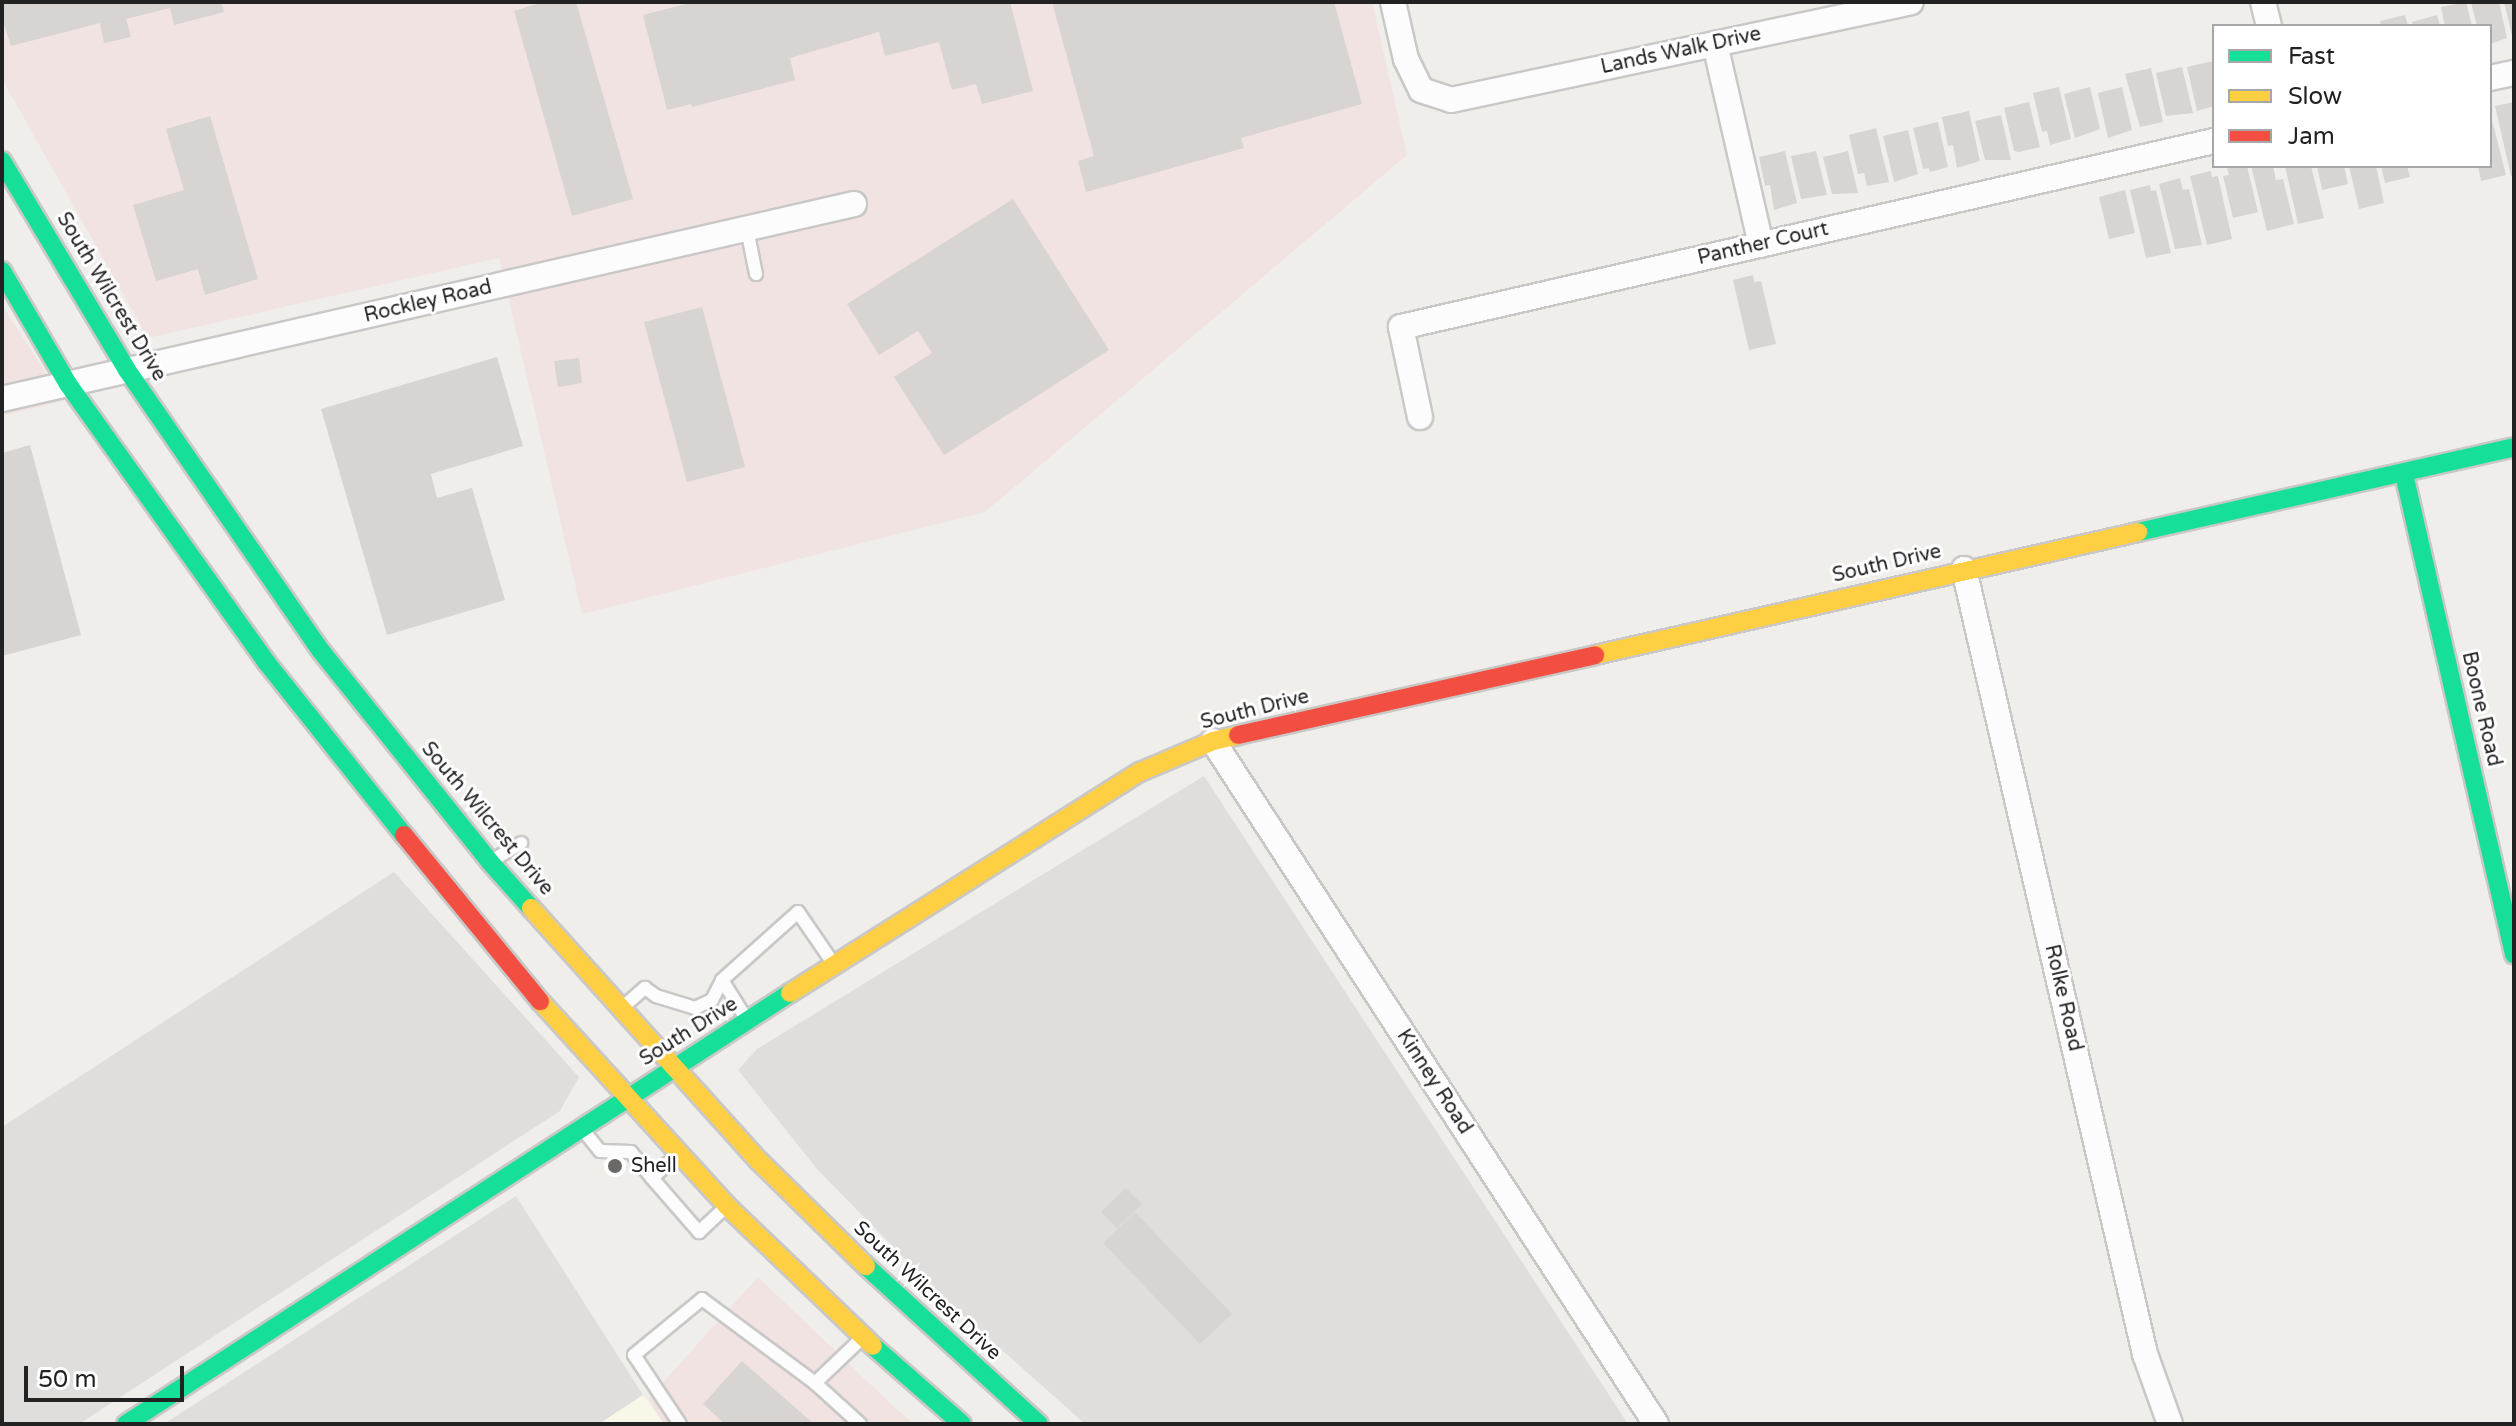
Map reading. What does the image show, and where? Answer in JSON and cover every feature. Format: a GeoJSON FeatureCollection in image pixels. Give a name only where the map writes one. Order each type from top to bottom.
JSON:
{"type":"FeatureCollection","features":[{"type":"Feature","properties":{"kind":"main road","name":"South Wilcrest Drive"},"geometry":{"type":"LineString","coordinates":[[2,161],[127,370],[307,654],[759,1161],[893,1301],[1039,1424]]}},
{"type":"Feature","properties":{"kind":"main road"},"geometry":{"type":"LineString","coordinates":[[2,271],[68,384],[267,663],[443,885],[625,1098],[727,1206],[868,1332],[962,1424]]}},
{"type":"Feature","properties":{"kind":"main road","name":"South Drive"},"geometry":{"type":"LineString","coordinates":[[126,1424],[625,1098],[1140,772],[1213,741],[2514,447]]}},
{"type":"Feature","properties":{"kind":"main road","name":"Boone Road"},"geometry":{"type":"LineString","coordinates":[[2404,474],[2514,955]]}},
{"type":"Feature","properties":{"kind":"main road"},"geometry":{"type":"LineString","coordinates":[[267,663],[307,654]]}},
{"type":"Feature","properties":{"kind":"main road"},"geometry":{"type":"LineString","coordinates":[[443,885],[490,862]]}},
{"type":"Feature","properties":{"kind":"street","name":"Lands Walk Drive"},"geometry":{"type":"LineString","coordinates":[[1393,2],[1406,59],[1421,90],[1451,100],[1715,44],[1854,8],[1911,2]]}},
{"type":"Feature","properties":{"kind":"street"},"geometry":{"type":"LineString","coordinates":[[2263,2],[2268,24]]}},
{"type":"Feature","properties":{"kind":"street"},"geometry":{"type":"LineString","coordinates":[[1715,44],[1761,245]]}},
{"type":"Feature","properties":{"kind":"street"},"geometry":{"type":"LineString","coordinates":[[2492,78],[2514,73]]}},
{"type":"Feature","properties":{"kind":"street","name":"Panther Court"},"geometry":{"type":"LineString","coordinates":[[1420,417],[1401,327],[2212,141]]}},
{"type":"Feature","properties":{"kind":"street","name":"Rockley Road"},"geometry":{"type":"LineString","coordinates":[[2,399],[854,204]]}},
{"type":"Feature","properties":{"kind":"street","name":"Rolke Road"},"geometry":{"type":"LineString","coordinates":[[1964,569],[2145,1354],[2170,1424]]}},
{"type":"Feature","properties":{"kind":"street","name":"Kinney Road"},"geometry":{"type":"LineString","coordinates":[[1213,741],[1656,1424]]}},
{"type":"Feature","properties":{"kind":"lane"},"geometry":{"type":"LineString","coordinates":[[747,229],[756,274]]}},
{"type":"Feature","properties":{"kind":"lane"},"geometry":{"type":"LineString","coordinates":[[490,862],[521,843]]}},
{"type":"Feature","properties":{"kind":"lane"},"geometry":{"type":"LineString","coordinates":[[622,1008],[645,988],[656,996],[695,1008],[712,1000],[722,980],[798,912],[834,965]]}},
{"type":"Feature","properties":{"kind":"lane"},"geometry":{"type":"LineString","coordinates":[[722,980],[748,1020]]}},
{"type":"Feature","properties":{"kind":"lane"},"geometry":{"type":"LineString","coordinates":[[581,1128],[600,1151],[631,1152],[699,1232],[727,1206]]}},
{"type":"Feature","properties":{"kind":"lane"},"geometry":{"type":"LineString","coordinates":[[652,1178],[678,1154]]}},
{"type":"Feature","properties":{"kind":"lane"},"geometry":{"type":"LineString","coordinates":[[680,1424],[634,1355],[702,1299],[815,1383],[860,1424]]}},
{"type":"Feature","properties":{"kind":"lane"},"geometry":{"type":"LineString","coordinates":[[815,1383],[868,1332]]}},
{"type":"Feature","properties":{"kind":"shaded area"},"geometry":{"type":"Polygon","coordinates":[[[2,2],[1372,2],[1407,155],[985,512],[582,614],[499,258],[148,338],[2,79],[2,2]]]}},
{"type":"Feature","properties":{"kind":"shaded area"},"geometry":{"type":"Polygon","coordinates":[[[2,305],[64,401],[2,416],[2,305]]]}},
{"type":"Feature","properties":{"kind":"shaded area"},"geometry":{"type":"Polygon","coordinates":[[[1204,776],[1628,1424],[1085,1424],[938,1293],[817,1169],[738,1070],[757,1049],[1204,776]]]}},
{"type":"Feature","properties":{"kind":"shaded area"},"geometry":{"type":"Polygon","coordinates":[[[394,872],[579,1077],[560,1111],[79,1424],[2,1424],[2,1127],[394,872]]]}},
{"type":"Feature","properties":{"kind":"shaded area"},"geometry":{"type":"Polygon","coordinates":[[[516,1196],[643,1395],[599,1424],[164,1424],[516,1196]]]}},
{"type":"Feature","properties":{"kind":"shaded area"},"geometry":{"type":"Polygon","coordinates":[[[758,1277],[914,1424],[664,1424],[648,1399],[758,1277]]]}},
{"type":"Feature","properties":{"kind":"shaded area"},"geometry":{"type":"Polygon","coordinates":[[[643,1395],[664,1424],[599,1424],[643,1395]]]}},
{"type":"Feature","properties":{"kind":"building"},"geometry":{"type":"Polygon","coordinates":[[[2,2],[221,2],[224,12],[174,25],[170,8],[126,19],[131,37],[104,43],[100,23],[11,46],[2,18],[2,2]]]}},
{"type":"Feature","properties":{"kind":"building"},"geometry":{"type":"Polygon","coordinates":[[[543,2],[576,2],[633,199],[572,216],[514,11],[543,2]]]}},
{"type":"Feature","properties":{"kind":"building"},"geometry":{"type":"Polygon","coordinates":[[[694,2],[1010,2],[1033,91],[982,104],[976,84],[952,90],[939,42],[885,56],[879,32],[790,58],[795,80],[692,107],[691,104],[667,110],[643,15],[694,2]]]}},
{"type":"Feature","properties":{"kind":"building"},"geometry":{"type":"Polygon","coordinates":[[[1052,2],[1334,2],[1362,104],[1241,138],[1244,148],[1086,192],[1078,161],[1094,156],[1052,2]]]}},
{"type":"Feature","properties":{"kind":"building"},"geometry":{"type":"Polygon","coordinates":[[[2466,2],[2472,24],[2445,24],[2441,7],[2466,2]]]}},
{"type":"Feature","properties":{"kind":"building"},"geometry":{"type":"Polygon","coordinates":[[[2471,2],[2499,2],[2507,38],[2492,43],[2492,24],[2476,24],[2471,2]]]}},
{"type":"Feature","properties":{"kind":"building"},"geometry":{"type":"Polygon","coordinates":[[[2504,2],[2514,2],[2514,40],[2513,40],[2504,2]]]}},
{"type":"Feature","properties":{"kind":"building"},"geometry":{"type":"Polygon","coordinates":[[[2405,15],[2407,24],[2381,24],[2380,21],[2405,15]]]}},
{"type":"Feature","properties":{"kind":"building"},"geometry":{"type":"Polygon","coordinates":[[[2437,15],[2439,24],[2412,24],[2437,15]]]}},
{"type":"Feature","properties":{"kind":"building"},"geometry":{"type":"Polygon","coordinates":[[[2212,61],[2212,107],[2197,111],[2187,67],[2212,61]]]}},
{"type":"Feature","properties":{"kind":"building"},"geometry":{"type":"Polygon","coordinates":[[[2182,67],[2193,113],[2166,116],[2156,73],[2182,67]]]}},
{"type":"Feature","properties":{"kind":"building"},"geometry":{"type":"Polygon","coordinates":[[[2151,68],[2163,122],[2140,127],[2125,74],[2151,68]]]}},
{"type":"Feature","properties":{"kind":"building"},"geometry":{"type":"Polygon","coordinates":[[[2059,87],[2071,139],[2050,145],[2047,131],[2042,132],[2033,93],[2059,87]]]}},
{"type":"Feature","properties":{"kind":"building"},"geometry":{"type":"Polygon","coordinates":[[[2090,87],[2100,129],[2075,138],[2064,94],[2090,87]]]}},
{"type":"Feature","properties":{"kind":"building"},"geometry":{"type":"Polygon","coordinates":[[[2122,87],[2132,130],[2108,138],[2098,93],[2122,87]]]}},
{"type":"Feature","properties":{"kind":"building"},"geometry":{"type":"Polygon","coordinates":[[[2029,102],[2040,147],[2014,151],[2004,108],[2029,102]]]}},
{"type":"Feature","properties":{"kind":"building"},"geometry":{"type":"Polygon","coordinates":[[[2514,102],[2514,175],[2511,176],[2495,106],[2514,102]]]}},
{"type":"Feature","properties":{"kind":"building"},"geometry":{"type":"Polygon","coordinates":[[[1969,111],[1980,161],[1957,168],[1953,145],[1948,146],[1942,117],[1969,111]]]}},
{"type":"Feature","properties":{"kind":"building"},"geometry":{"type":"Polygon","coordinates":[[[2001,115],[2011,160],[1985,160],[1975,121],[2001,115]]]}},
{"type":"Feature","properties":{"kind":"building"},"geometry":{"type":"Polygon","coordinates":[[[210,116],[258,279],[205,295],[198,269],[156,281],[133,205],[184,190],[166,129],[210,116]]]}},
{"type":"Feature","properties":{"kind":"building"},"geometry":{"type":"Polygon","coordinates":[[[2492,120],[2506,175],[2481,181],[2478,168],[2492,168],[2492,120]]]}},
{"type":"Feature","properties":{"kind":"building"},"geometry":{"type":"Polygon","coordinates":[[[1938,122],[1948,167],[1930,172],[1929,168],[1923,169],[1913,128],[1938,122]]]}},
{"type":"Feature","properties":{"kind":"building"},"geometry":{"type":"Polygon","coordinates":[[[1876,128],[1889,182],[1867,186],[1864,173],[1858,174],[1849,135],[1876,128]]]}},
{"type":"Feature","properties":{"kind":"building"},"geometry":{"type":"Polygon","coordinates":[[[1908,130],[1918,174],[1894,182],[1883,136],[1908,130]]]}},
{"type":"Feature","properties":{"kind":"building"},"geometry":{"type":"Polygon","coordinates":[[[1785,151],[1797,203],[1774,210],[1770,185],[1765,186],[1759,157],[1785,151]]]}},
{"type":"Feature","properties":{"kind":"building"},"geometry":{"type":"Polygon","coordinates":[[[1816,151],[1827,195],[1801,199],[1791,156],[1816,151]]]}},
{"type":"Feature","properties":{"kind":"building"},"geometry":{"type":"Polygon","coordinates":[[[1848,151],[1858,193],[1832,194],[1823,157],[1848,151]]]}},
{"type":"Feature","properties":{"kind":"building"},"geometry":{"type":"Polygon","coordinates":[[[2227,168],[2247,168],[2258,212],[2233,218],[2223,176],[2229,175],[2227,168]]]}},
{"type":"Feature","properties":{"kind":"building"},"geometry":{"type":"Polygon","coordinates":[[[2251,168],[2273,168],[2276,180],[2283,179],[2294,224],[2267,231],[2251,168]]]}},
{"type":"Feature","properties":{"kind":"building"},"geometry":{"type":"Polygon","coordinates":[[[2285,168],[2312,168],[2324,218],[2298,224],[2285,168]]]}},
{"type":"Feature","properties":{"kind":"building"},"geometry":{"type":"Polygon","coordinates":[[[2317,168],[2344,168],[2348,184],[2322,190],[2317,168]]]}},
{"type":"Feature","properties":{"kind":"building"},"geometry":{"type":"Polygon","coordinates":[[[2349,168],[2376,168],[2384,203],[2359,209],[2349,168]]]}},
{"type":"Feature","properties":{"kind":"building"},"geometry":{"type":"Polygon","coordinates":[[[2381,168],[2408,168],[2410,177],[2385,183],[2381,168]]]}},
{"type":"Feature","properties":{"kind":"building"},"geometry":{"type":"Polygon","coordinates":[[[2211,171],[2212,177],[2218,176],[2232,239],[2207,245],[2190,176],[2211,171]]]}},
{"type":"Feature","properties":{"kind":"building"},"geometry":{"type":"Polygon","coordinates":[[[2180,178],[2183,190],[2189,189],[2202,245],[2175,249],[2159,184],[2180,178]]]}},
{"type":"Feature","properties":{"kind":"building"},"geometry":{"type":"Polygon","coordinates":[[[2150,185],[2151,191],[2156,190],[2171,253],[2146,258],[2130,190],[2150,185]]]}},
{"type":"Feature","properties":{"kind":"building"},"geometry":{"type":"Polygon","coordinates":[[[2125,190],[2135,233],[2109,239],[2099,197],[2125,190]]]}},
{"type":"Feature","properties":{"kind":"building"},"geometry":{"type":"Polygon","coordinates":[[[1013,199],[1109,350],[944,455],[894,377],[932,353],[918,331],[879,355],[847,304],[1013,199]]]}},
{"type":"Feature","properties":{"kind":"building"},"geometry":{"type":"Polygon","coordinates":[[[1753,275],[1754,282],[1761,281],[1776,344],[1749,350],[1733,280],[1753,275]]]}},
{"type":"Feature","properties":{"kind":"building"},"geometry":{"type":"Polygon","coordinates":[[[702,307],[745,467],[687,482],[644,322],[702,307]]]}},
{"type":"Feature","properties":{"kind":"building"},"geometry":{"type":"Polygon","coordinates":[[[497,357],[523,446],[431,474],[437,498],[472,488],[505,600],[387,635],[321,409],[497,357]]]}},
{"type":"Feature","properties":{"kind":"building"},"geometry":{"type":"Polygon","coordinates":[[[579,358],[582,383],[558,387],[554,361],[579,358]]]}},
{"type":"Feature","properties":{"kind":"building"},"geometry":{"type":"Polygon","coordinates":[[[30,445],[81,635],[2,656],[2,453],[30,445]]]}},
{"type":"Feature","properties":{"kind":"building"},"geometry":{"type":"Polygon","coordinates":[[[1126,1188],[1142,1204],[1117,1228],[1101,1212],[1126,1188]]]}},
{"type":"Feature","properties":{"kind":"building"},"geometry":{"type":"Polygon","coordinates":[[[1135,1212],[1232,1314],[1200,1344],[1103,1243],[1135,1212]]]}},
{"type":"Feature","properties":{"kind":"building"},"geometry":{"type":"Polygon","coordinates":[[[742,1361],[814,1424],[725,1424],[703,1404],[742,1361]]]}},
{"type":"Feature","properties":{"kind":"traffic: fast"},"geometry":{"type":"LineString","coordinates":[[2,161],[127,370],[321,651],[490,862],[531,908]]}},
{"type":"Feature","properties":{"kind":"traffic: fast"},"geometry":{"type":"LineString","coordinates":[[2,271],[68,384],[267,663],[404,835]]}},
{"type":"Feature","properties":{"kind":"traffic: fast"},"geometry":{"type":"LineString","coordinates":[[2138,532],[2514,447]]}},
{"type":"Feature","properties":{"kind":"traffic: fast"},"geometry":{"type":"LineString","coordinates":[[2404,474],[2514,955]]}},
{"type":"Feature","properties":{"kind":"traffic: fast"},"geometry":{"type":"LineString","coordinates":[[126,1424],[790,993]]}},
{"type":"Feature","properties":{"kind":"traffic: fast"},"geometry":{"type":"LineString","coordinates":[[866,1266],[1039,1424]]}},
{"type":"Feature","properties":{"kind":"traffic: fast"},"geometry":{"type":"LineString","coordinates":[[873,1346],[962,1424]]}},
{"type":"Feature","properties":{"kind":"traffic: slow"},"geometry":{"type":"LineString","coordinates":[[1595,655],[2138,532]]}},
{"type":"Feature","properties":{"kind":"traffic: slow"},"geometry":{"type":"LineString","coordinates":[[790,993],[1140,772],[1213,741],[1238,735]]}},
{"type":"Feature","properties":{"kind":"traffic: slow"},"geometry":{"type":"LineString","coordinates":[[531,908],[759,1161],[866,1266]]}},
{"type":"Feature","properties":{"kind":"traffic: slow"},"geometry":{"type":"LineString","coordinates":[[540,1001],[727,1206],[873,1346]]}},
{"type":"Feature","properties":{"kind":"traffic: jam"},"geometry":{"type":"LineString","coordinates":[[1238,735],[1595,655]]}},
{"type":"Feature","properties":{"kind":"traffic: jam"},"geometry":{"type":"LineString","coordinates":[[404,835],[540,1001]]}},
{"type":"Feature","properties":{"kind":"place","name":"Shell"},"geometry":{"type":"Point","coordinates":[615,1166]}}]}
